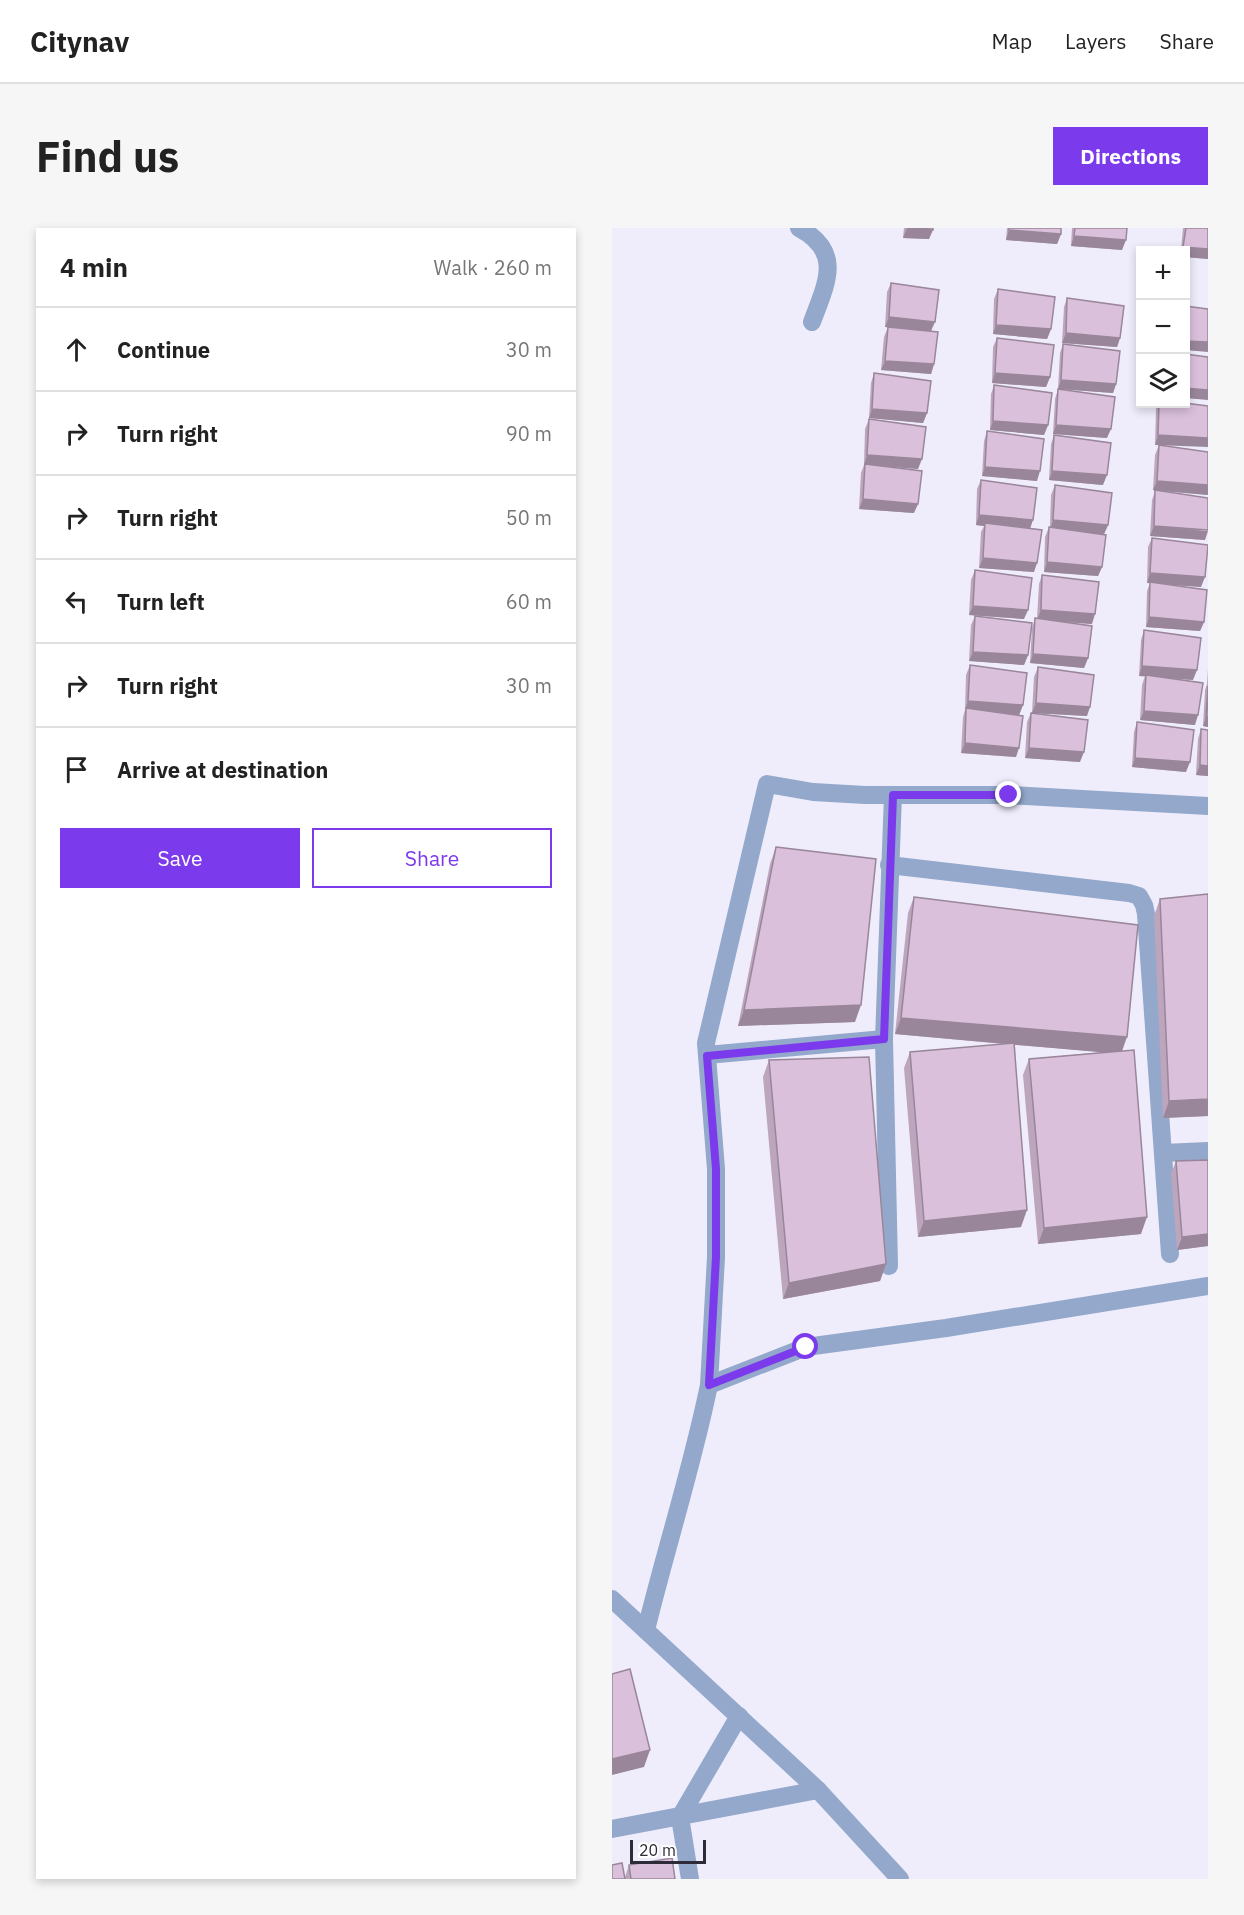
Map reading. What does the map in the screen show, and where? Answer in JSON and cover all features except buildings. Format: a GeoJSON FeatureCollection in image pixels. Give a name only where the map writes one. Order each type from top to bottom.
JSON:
{"type":"FeatureCollection","features":[{"type":"Feature","properties":{"kind":"street"},"geometry":{"type":"LineString","coordinates":[[799,228],[814,236],[825,249],[828,263],[826,284],[812,322]]}},
{"type":"Feature","properties":{"kind":"street"},"geometry":{"type":"LineString","coordinates":[[646,1630],[709,1385],[716,1257],[716,1169],[706,1043],[767,784],[813,792],[1009,795],[1208,806]]}},
{"type":"Feature","properties":{"kind":"street"},"geometry":{"type":"LineString","coordinates":[[889,1266],[884,1039],[893,795]]}},
{"type":"Feature","properties":{"kind":"street"},"geometry":{"type":"LineString","coordinates":[[889,865],[1139,896],[1146,914],[1170,1254]]}},
{"type":"Feature","properties":{"kind":"street"},"geometry":{"type":"LineString","coordinates":[[707,1056],[884,1039]]}},
{"type":"Feature","properties":{"kind":"street"},"geometry":{"type":"LineString","coordinates":[[1163,1153],[1208,1151]]}},
{"type":"Feature","properties":{"kind":"street"},"geometry":{"type":"LineString","coordinates":[[709,1385],[806,1347],[946,1328],[1208,1286]]}},
{"type":"Feature","properties":{"kind":"street"},"geometry":{"type":"LineString","coordinates":[[612,1599],[818,1790],[900,1879]]}},
{"type":"Feature","properties":{"kind":"street"},"geometry":{"type":"LineString","coordinates":[[690,1879],[680,1816],[739,1716]]}},
{"type":"Feature","properties":{"kind":"street"},"geometry":{"type":"LineString","coordinates":[[612,1829],[818,1790]]}},
{"type":"Feature","properties":{"kind":"route"},"geometry":{"type":"LineString","coordinates":[[806,1347],[709,1385],[716,1257],[716,1169],[707,1056],[884,1039],[893,795],[1009,795]]}}]}
